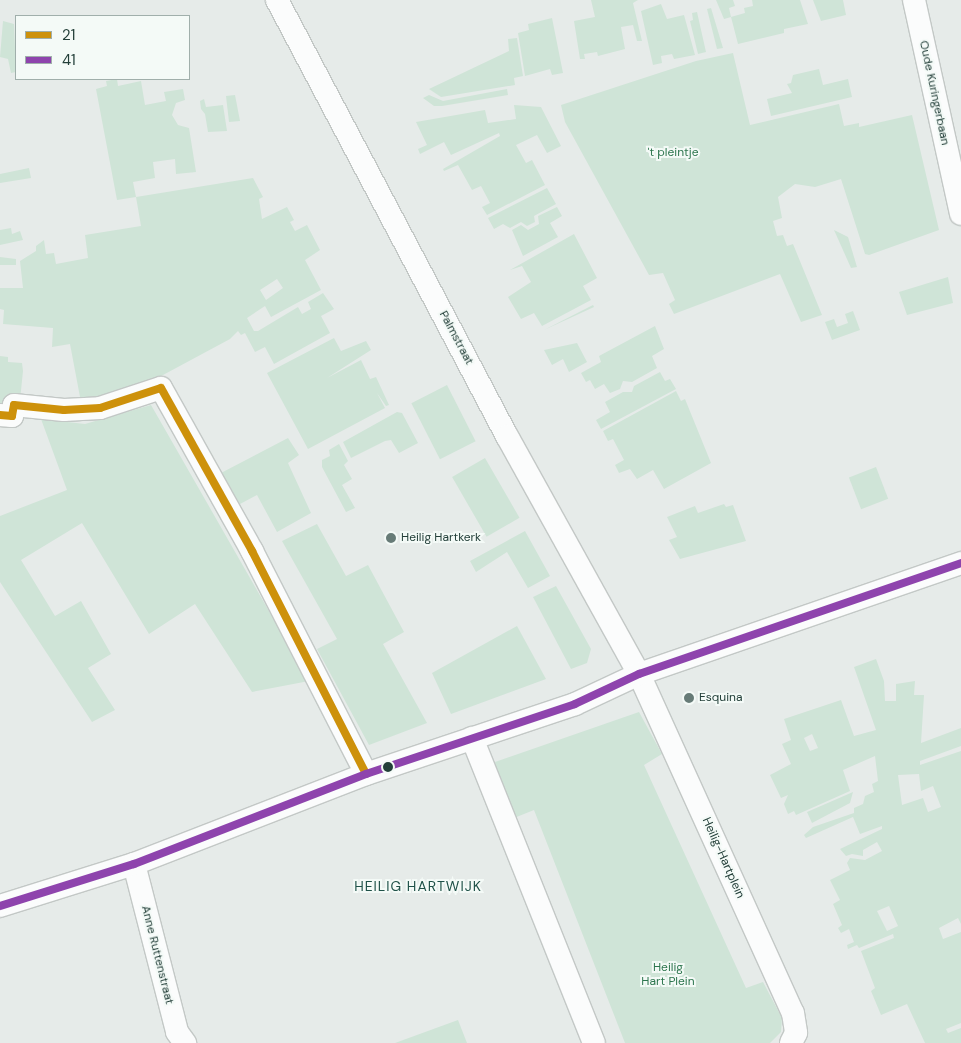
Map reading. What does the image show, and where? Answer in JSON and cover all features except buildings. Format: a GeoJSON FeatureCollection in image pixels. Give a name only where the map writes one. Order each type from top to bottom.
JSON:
{"type":"FeatureCollection","features":[{"type":"Feature","properties":{"kind":"street","name":"Palmstraat"},"geometry":{"type":"LineString","coordinates":[[277,0],[507,436],[639,674]]}},
{"type":"Feature","properties":{"kind":"street","name":"Oude Kuringerbaan"},"geometry":{"type":"LineString","coordinates":[[914,0],[961,214]]}},
{"type":"Feature","properties":{"kind":"street"},"geometry":{"type":"LineString","coordinates":[[0,415],[12,416],[14,405],[64,410],[100,408],[161,388],[252,551],[366,774]]}},
{"type":"Feature","properties":{"kind":"street"},"geometry":{"type":"LineString","coordinates":[[0,906],[134,864],[366,774],[575,704],[639,674],[961,563]]}},
{"type":"Feature","properties":{"kind":"street","name":"Heilig-Hartplein"},"geometry":{"type":"LineString","coordinates":[[639,674],[793,1013],[796,1033],[791,1043]]}},
{"type":"Feature","properties":{"kind":"street"},"geometry":{"type":"LineString","coordinates":[[472,738],[594,1043]]}},
{"type":"Feature","properties":{"kind":"street","name":"Anne Ruttenstraat"},"geometry":{"type":"LineString","coordinates":[[134,864],[176,1032],[185,1043]]}},
{"type":"Feature","properties":{"kind":"green space"},"geometry":{"type":"Polygon","coordinates":[[[591,0],[638,0],[633,3],[642,41],[637,41],[633,25],[621,27],[625,49],[598,56],[597,52],[584,54],[585,59],[580,59],[574,21],[595,17],[591,0]]]}},
{"type":"Feature","properties":{"kind":"green space"},"geometry":{"type":"Polygon","coordinates":[[[716,0],[733,0],[735,6],[729,8],[731,17],[724,19],[716,0]]]}},
{"type":"Feature","properties":{"kind":"green space"},"geometry":{"type":"Polygon","coordinates":[[[752,0],[800,0],[808,24],[784,29],[784,33],[738,44],[731,17],[745,13],[744,8],[753,6],[752,0]]]}},
{"type":"Feature","properties":{"kind":"green space"},"geometry":{"type":"Polygon","coordinates":[[[813,0],[843,0],[846,15],[821,21],[813,0]]]}},
{"type":"Feature","properties":{"kind":"green space"},"geometry":{"type":"Polygon","coordinates":[[[661,4],[667,19],[684,15],[695,55],[674,59],[672,54],[661,56],[662,63],[653,65],[641,11],[661,4]]]}},
{"type":"Feature","properties":{"kind":"green space"},"geometry":{"type":"Polygon","coordinates":[[[711,8],[723,48],[717,49],[707,9],[711,8]]]}},
{"type":"Feature","properties":{"kind":"green space"},"geometry":{"type":"Polygon","coordinates":[[[697,12],[706,52],[698,54],[690,21],[693,20],[692,13],[697,12]]]}},
{"type":"Feature","properties":{"kind":"green space"},"geometry":{"type":"Polygon","coordinates":[[[552,18],[563,73],[552,75],[550,69],[525,76],[518,33],[529,30],[528,24],[552,18]]]}},
{"type":"Feature","properties":{"kind":"green space"},"geometry":{"type":"Polygon","coordinates":[[[3,21],[14,24],[15,72],[11,73],[8,59],[0,57],[3,21]]]}},
{"type":"Feature","properties":{"kind":"green space"},"geometry":{"type":"Polygon","coordinates":[[[517,38],[523,76],[514,78],[515,85],[441,97],[429,89],[509,51],[508,39],[517,38]]]}},
{"type":"Feature","properties":{"kind":"green space","name":"'t pleintje"},"geometry":{"type":"Polygon","coordinates":[[[733,53],[750,125],[839,104],[844,126],[859,123],[859,127],[912,115],[939,230],[869,255],[865,254],[841,179],[815,187],[795,184],[778,197],[782,218],[773,221],[777,236],[783,235],[787,246],[793,244],[822,315],[801,322],[780,274],[674,314],[669,304],[675,300],[663,273],[649,275],[565,122],[561,105],[696,61],[733,53]]]}},
{"type":"Feature","properties":{"kind":"green space"},"geometry":{"type":"Polygon","coordinates":[[[819,69],[823,85],[848,79],[852,97],[771,116],[767,99],[792,93],[787,84],[791,83],[793,75],[819,69]]]}},
{"type":"Feature","properties":{"kind":"green space"},"geometry":{"type":"Polygon","coordinates":[[[112,80],[117,80],[118,86],[141,81],[145,105],[166,101],[164,92],[183,89],[185,100],[176,103],[172,115],[178,125],[189,128],[196,172],[176,174],[175,159],[153,162],[155,178],[133,182],[136,197],[117,200],[96,89],[107,86],[106,81],[112,80]]]}},
{"type":"Feature","properties":{"kind":"green space"},"geometry":{"type":"Polygon","coordinates":[[[507,89],[508,95],[442,106],[434,106],[423,98],[429,95],[443,101],[507,89]]]}},
{"type":"Feature","properties":{"kind":"green space"},"geometry":{"type":"Polygon","coordinates":[[[235,95],[240,121],[229,122],[226,96],[235,95]]]}},
{"type":"Feature","properties":{"kind":"green space"},"geometry":{"type":"Polygon","coordinates":[[[204,99],[206,107],[223,105],[227,131],[208,132],[205,114],[201,109],[200,101],[204,99]]]}},
{"type":"Feature","properties":{"kind":"green space"},"geometry":{"type":"Polygon","coordinates":[[[514,105],[541,107],[561,146],[547,153],[537,135],[516,145],[526,163],[532,160],[545,185],[487,215],[482,207],[490,203],[481,186],[472,190],[458,165],[444,171],[443,169],[500,136],[499,133],[451,155],[444,142],[420,154],[418,149],[427,145],[416,122],[485,110],[488,123],[516,119],[514,105]]]}},
{"type":"Feature","properties":{"kind":"green space"},"geometry":{"type":"Polygon","coordinates":[[[29,168],[31,178],[0,183],[0,174],[29,168]]]}},
{"type":"Feature","properties":{"kind":"green space"},"geometry":{"type":"Polygon","coordinates":[[[253,178],[263,197],[259,199],[262,219],[287,207],[294,220],[290,222],[295,231],[307,225],[320,250],[305,260],[321,290],[271,317],[265,306],[247,318],[254,331],[258,331],[298,307],[302,314],[311,309],[308,302],[323,293],[334,309],[321,316],[330,333],[274,364],[265,347],[255,352],[245,333],[241,335],[238,331],[230,339],[150,382],[88,403],[80,397],[70,344],[52,347],[53,328],[3,324],[4,310],[0,309],[0,288],[23,288],[20,261],[36,251],[36,246],[44,240],[46,254],[54,253],[56,264],[88,258],[85,235],[141,226],[136,197],[253,178]],[[277,279],[260,290],[266,300],[283,288],[277,279]]]}},
{"type":"Feature","properties":{"kind":"green space"},"geometry":{"type":"Polygon","coordinates":[[[547,188],[556,204],[534,216],[535,222],[527,226],[521,222],[510,228],[503,224],[494,229],[488,218],[547,188]]]}},
{"type":"Feature","properties":{"kind":"green space"},"geometry":{"type":"Polygon","coordinates":[[[557,207],[562,216],[550,223],[558,237],[523,256],[512,230],[521,225],[528,230],[539,224],[538,216],[557,207]]]}},
{"type":"Feature","properties":{"kind":"green space"},"geometry":{"type":"Polygon","coordinates":[[[11,228],[12,234],[20,231],[23,240],[0,245],[0,230],[11,228]]]}},
{"type":"Feature","properties":{"kind":"green space"},"geometry":{"type":"Polygon","coordinates":[[[834,230],[848,237],[857,267],[851,268],[834,230]]]}},
{"type":"Feature","properties":{"kind":"green space"},"geometry":{"type":"Polygon","coordinates":[[[574,234],[597,278],[583,286],[591,300],[542,326],[534,313],[521,319],[508,297],[531,282],[522,266],[510,270],[574,234]]]}},
{"type":"Feature","properties":{"kind":"green space"},"geometry":{"type":"Polygon","coordinates":[[[0,257],[16,259],[16,265],[0,265],[0,257]]]}},
{"type":"Feature","properties":{"kind":"green space"},"geometry":{"type":"Polygon","coordinates":[[[948,277],[953,303],[907,315],[899,292],[948,277]]]}},
{"type":"Feature","properties":{"kind":"green space"},"geometry":{"type":"Polygon","coordinates":[[[593,305],[594,307],[544,330],[593,305]]]}},
{"type":"Feature","properties":{"kind":"green space"},"geometry":{"type":"Polygon","coordinates":[[[853,311],[860,330],[832,340],[825,322],[834,319],[837,327],[848,323],[845,314],[853,311]]]}},
{"type":"Feature","properties":{"kind":"green space"},"geometry":{"type":"Polygon","coordinates":[[[655,326],[664,349],[652,356],[657,368],[632,382],[623,381],[620,389],[610,393],[604,384],[595,389],[590,380],[586,382],[581,373],[601,362],[599,356],[655,326]]]}},
{"type":"Feature","properties":{"kind":"green space"},"geometry":{"type":"Polygon","coordinates":[[[334,338],[341,351],[366,341],[371,350],[327,378],[361,360],[370,379],[376,377],[389,405],[386,406],[377,393],[385,408],[308,449],[267,373],[334,338]]]}},
{"type":"Feature","properties":{"kind":"green space"},"geometry":{"type":"Polygon","coordinates":[[[577,343],[587,362],[569,372],[563,359],[552,365],[544,350],[577,343]]]}},
{"type":"Feature","properties":{"kind":"green space"},"geometry":{"type":"Polygon","coordinates":[[[0,356],[8,357],[8,362],[22,363],[23,371],[20,400],[3,399],[3,406],[0,406],[0,356]]]}},
{"type":"Feature","properties":{"kind":"green space"},"geometry":{"type":"Polygon","coordinates":[[[660,372],[665,381],[670,379],[676,389],[601,429],[596,420],[610,412],[605,402],[623,392],[632,392],[634,386],[660,372]]]}},
{"type":"Feature","properties":{"kind":"green space"},"geometry":{"type":"Polygon","coordinates":[[[447,385],[476,441],[440,459],[411,403],[447,385]]]}},
{"type":"Feature","properties":{"kind":"green space"},"geometry":{"type":"Polygon","coordinates":[[[676,391],[681,401],[685,399],[711,463],[664,489],[653,470],[637,479],[630,469],[619,473],[615,465],[624,460],[613,439],[608,441],[603,431],[676,391]]]}},
{"type":"Feature","properties":{"kind":"green space"},"geometry":{"type":"Polygon","coordinates":[[[151,405],[309,681],[252,692],[195,604],[149,634],[82,523],[21,560],[55,616],[81,601],[111,654],[88,668],[115,710],[92,722],[0,582],[0,516],[67,490],[41,419],[85,424],[151,405]]]}},
{"type":"Feature","properties":{"kind":"green space"},"geometry":{"type":"Polygon","coordinates":[[[397,412],[402,413],[418,443],[399,453],[391,440],[385,441],[351,458],[343,442],[397,412]]]}},
{"type":"Feature","properties":{"kind":"green space"},"geometry":{"type":"Polygon","coordinates":[[[288,438],[299,455],[288,463],[311,513],[277,532],[257,495],[240,504],[221,473],[288,438]]]}},
{"type":"Feature","properties":{"kind":"green space"},"geometry":{"type":"Polygon","coordinates":[[[339,444],[348,461],[344,465],[352,479],[342,485],[355,508],[346,512],[322,467],[322,460],[330,456],[329,450],[339,444]]]}},
{"type":"Feature","properties":{"kind":"green space"},"geometry":{"type":"Polygon","coordinates":[[[485,458],[520,518],[487,537],[452,477],[485,458]]]}},
{"type":"Feature","properties":{"kind":"green space"},"geometry":{"type":"Polygon","coordinates":[[[876,467],[888,499],[861,509],[849,477],[876,467]]]}},
{"type":"Feature","properties":{"kind":"green space"},"geometry":{"type":"Polygon","coordinates":[[[724,504],[726,507],[733,505],[746,541],[680,559],[669,540],[677,537],[667,517],[695,506],[698,513],[724,504]]]}},
{"type":"Feature","properties":{"kind":"green space"},"geometry":{"type":"Polygon","coordinates":[[[317,524],[346,576],[368,565],[404,632],[383,644],[427,723],[369,745],[317,649],[337,639],[282,541],[317,524]]]}},
{"type":"Feature","properties":{"kind":"green space"},"geometry":{"type":"Polygon","coordinates":[[[525,531],[550,576],[528,588],[507,552],[476,572],[470,561],[525,531]]]}},
{"type":"Feature","properties":{"kind":"green space"},"geometry":{"type":"Polygon","coordinates":[[[556,586],[591,649],[587,663],[571,669],[533,597],[556,586]]]}},
{"type":"Feature","properties":{"kind":"green space"},"geometry":{"type":"Polygon","coordinates":[[[517,626],[546,679],[451,714],[432,673],[517,626]]]}},
{"type":"Feature","properties":{"kind":"green space"},"geometry":{"type":"Polygon","coordinates":[[[876,659],[884,681],[885,701],[896,701],[896,684],[915,681],[914,695],[924,695],[921,743],[961,728],[961,746],[920,761],[920,765],[961,751],[961,924],[958,918],[939,928],[943,939],[961,932],[961,1023],[946,1029],[948,1033],[961,1028],[961,1043],[925,1043],[907,1004],[881,1015],[871,991],[875,988],[861,951],[894,938],[893,934],[859,948],[857,945],[848,949],[847,945],[854,942],[849,929],[841,933],[838,928],[842,925],[833,904],[840,900],[830,880],[850,870],[847,863],[850,858],[865,860],[882,851],[877,842],[863,850],[863,856],[852,854],[846,856],[840,849],[882,829],[882,826],[860,834],[853,817],[806,838],[804,835],[813,827],[854,813],[854,808],[863,804],[865,796],[874,792],[872,784],[878,781],[875,756],[843,770],[850,791],[796,815],[794,811],[788,814],[784,804],[788,795],[781,798],[770,775],[791,764],[782,744],[791,740],[784,719],[841,700],[854,736],[876,730],[854,667],[876,659]],[[812,734],[804,738],[810,751],[818,748],[812,734]],[[919,774],[898,775],[902,805],[923,798],[928,812],[941,807],[933,786],[921,791],[919,774]],[[889,906],[877,911],[887,931],[898,926],[889,906]]]}},
{"type":"Feature","properties":{"kind":"green space","name":"Heilig Hart Plein"},"geometry":{"type":"Polygon","coordinates":[[[639,712],[662,754],[644,765],[746,988],[763,982],[782,1018],[781,1032],[770,1043],[625,1043],[534,810],[514,818],[499,784],[495,762],[639,712]]]}},
{"type":"Feature","properties":{"kind":"green space"},"geometry":{"type":"Polygon","coordinates":[[[853,792],[850,803],[812,823],[807,812],[853,792]]]}},
{"type":"Feature","properties":{"kind":"green space"},"geometry":{"type":"Polygon","coordinates":[[[458,1020],[467,1043],[395,1043],[458,1020]]]}},
{"type":"Feature","properties":{"kind":"transit line","name":"21"},"geometry":{"type":"LineString","coordinates":[[0,415],[12,416],[14,405],[64,410],[100,408],[161,388],[252,551],[366,774]]}},
{"type":"Feature","properties":{"kind":"transit line","name":"41"},"geometry":{"type":"LineString","coordinates":[[0,906],[134,864],[366,774],[575,704],[639,674],[961,563]]}},
{"type":"Feature","properties":{"kind":"place","name":"Heilig Hartkerk"},"geometry":{"type":"Point","coordinates":[391,538]}},
{"type":"Feature","properties":{"kind":"place","name":"Esquina"},"geometry":{"type":"Point","coordinates":[689,698]}},
{"type":"Feature","properties":{"kind":"district","name":"HEILIG HARTWIJK"},"geometry":{"type":"Point","coordinates":[418,886]}}]}
